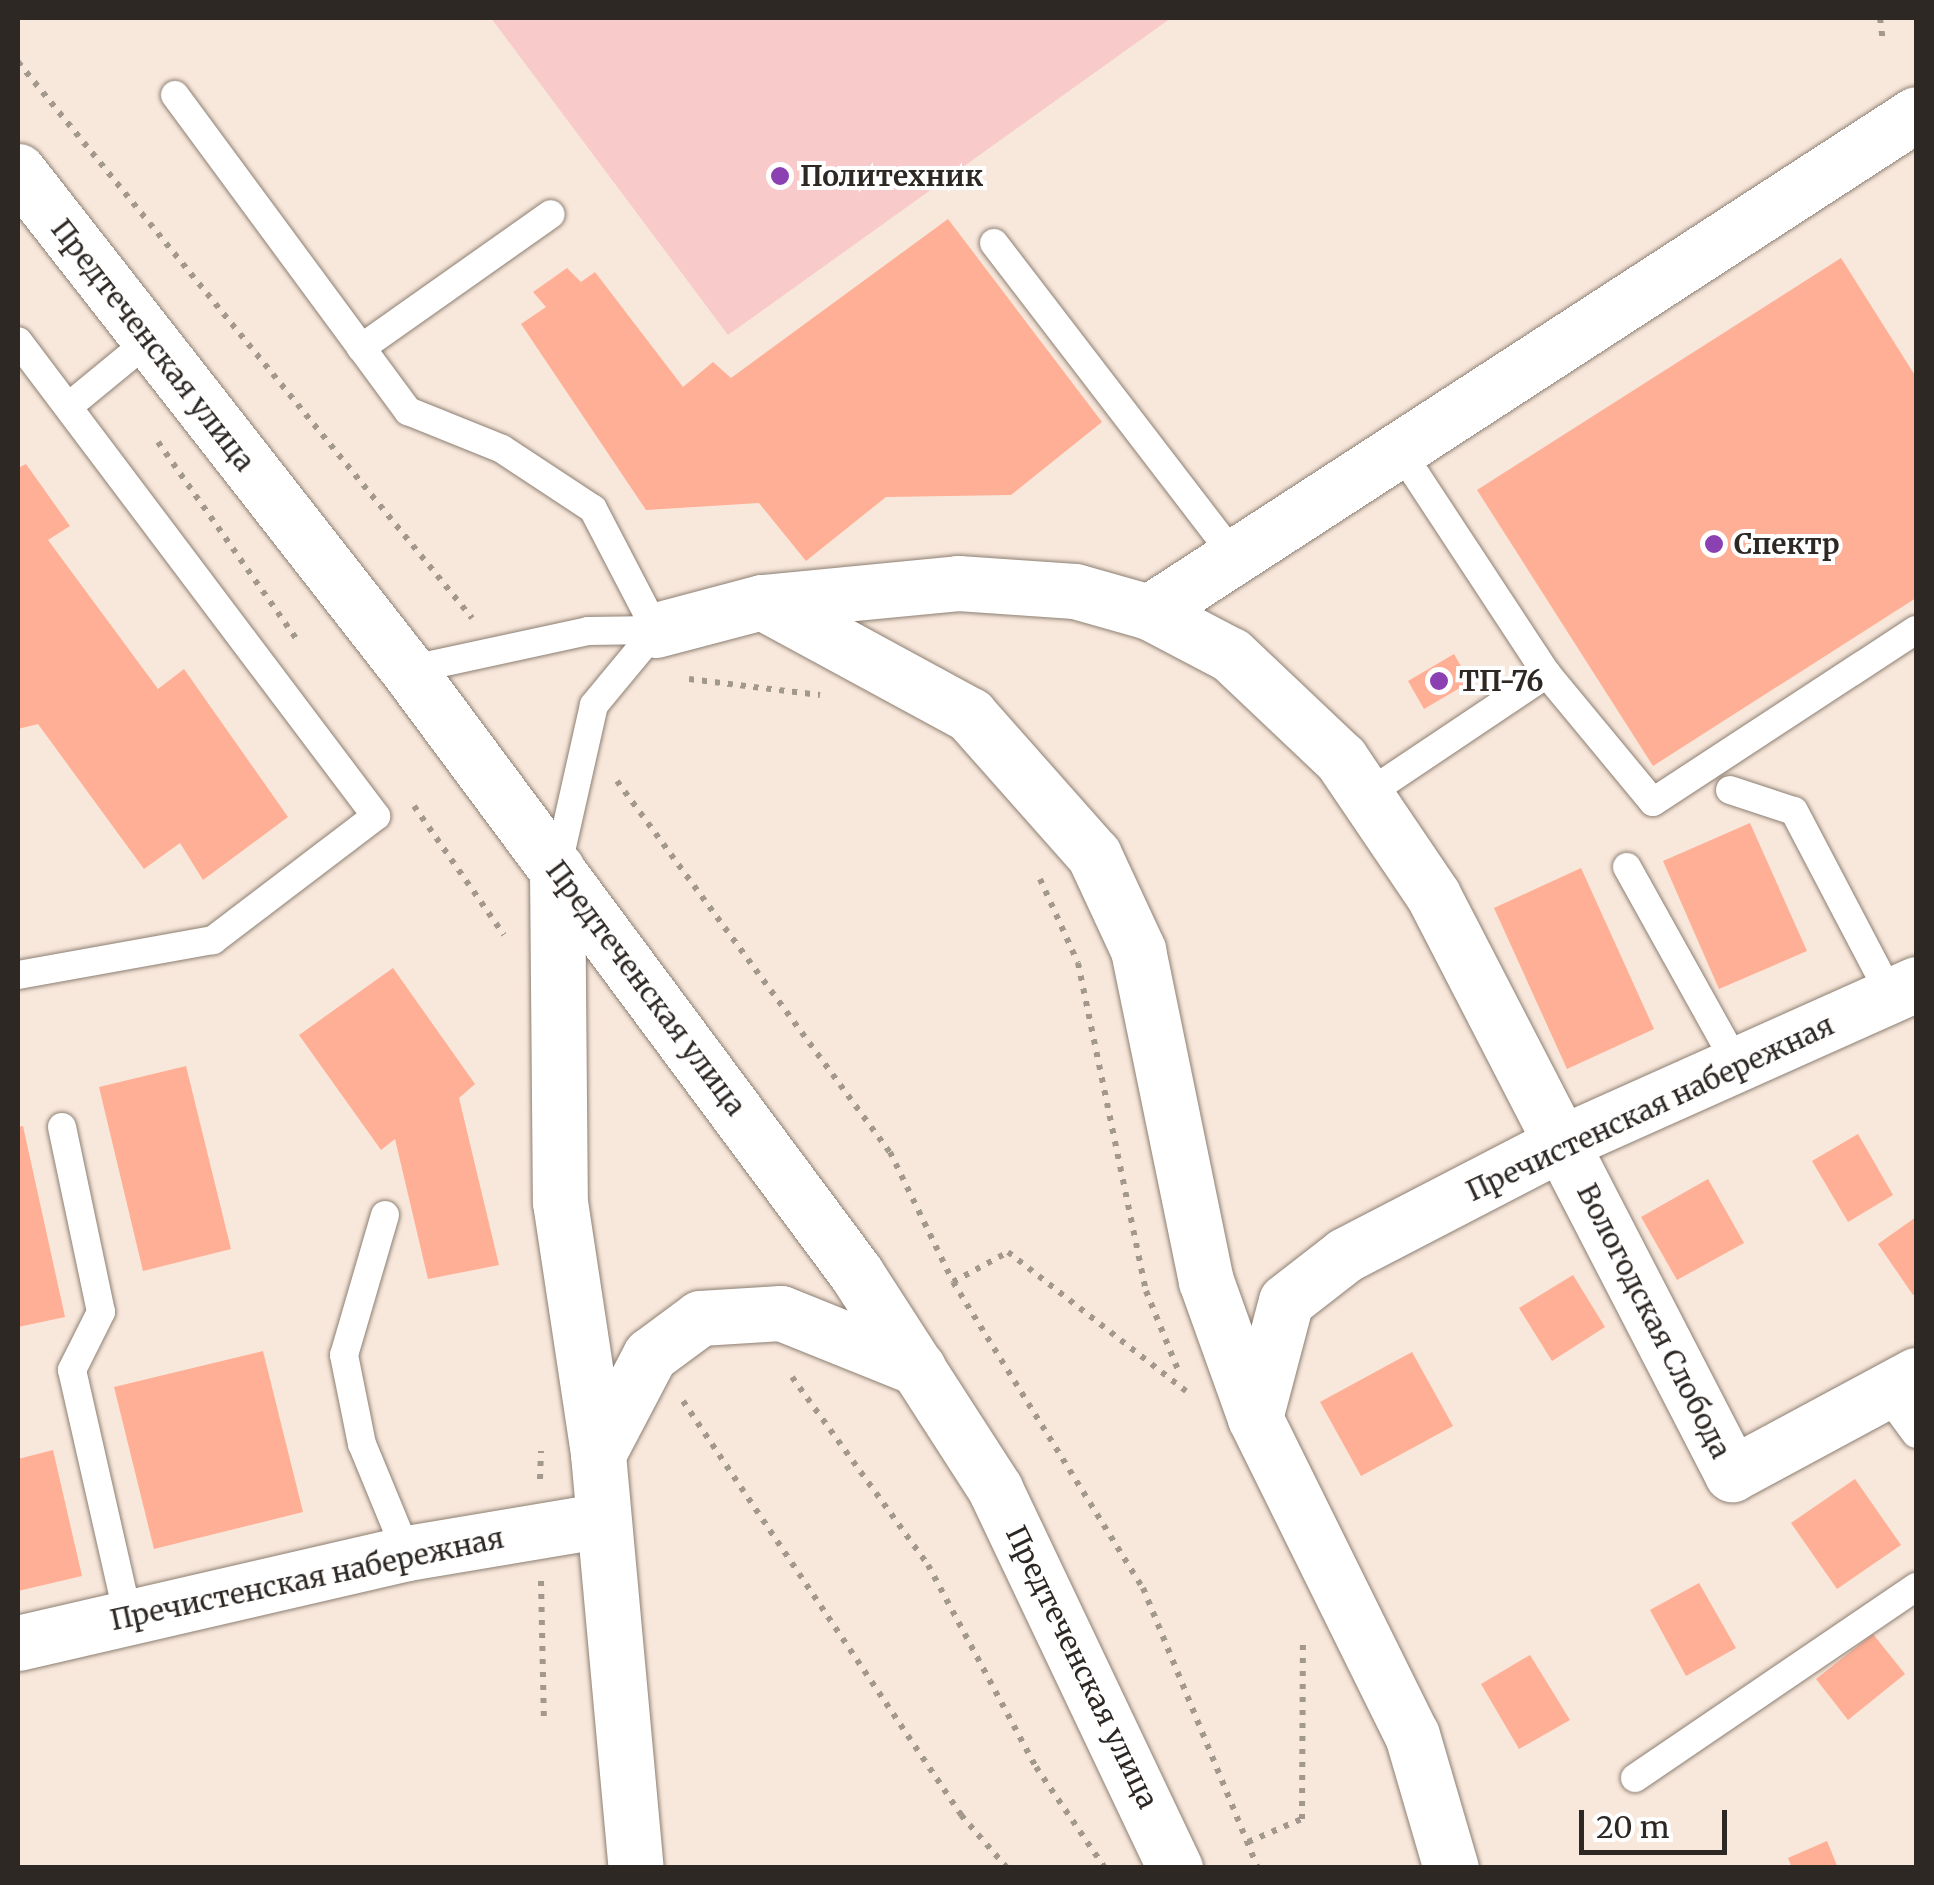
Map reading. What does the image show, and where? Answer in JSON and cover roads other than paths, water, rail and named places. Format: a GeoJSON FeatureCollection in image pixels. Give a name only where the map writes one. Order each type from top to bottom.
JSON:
{"type":"FeatureCollection","features":[{"type":"Feature","properties":{"kind":"street"},"geometry":{"type":"LineString","coordinates":[[1149,612],[1916,114]]}},
{"type":"Feature","properties":{"kind":"street","name":"Предтеченская улица"},"geometry":{"type":"LineString","coordinates":[[18,171],[408,670],[918,1368],[1062,1615],[1175,1868]]}},
{"type":"Feature","properties":{"kind":"street"},"geometry":{"type":"LineString","coordinates":[[656,630],[762,602],[958,583],[1075,590],[1149,612],[1284,696],[1366,795],[1482,974],[1562,1142]]}},
{"type":"Feature","properties":{"kind":"street"},"geometry":{"type":"LineString","coordinates":[[762,602],[970,715],[1094,855],[1138,950],[1179,1178],[1255,1418],[1412,1735],[1452,1868]]}},
{"type":"Feature","properties":{"kind":"street"},"geometry":{"type":"LineString","coordinates":[[557,869],[560,1202],[598,1454],[598,1521],[636,1868]]}},
{"type":"Feature","properties":{"kind":"street","name":"Пречистенская набережная"},"geometry":{"type":"LineString","coordinates":[[1255,1418],[1286,1302],[1345,1256],[1562,1142],[1739,1068],[1904,990]]}},
{"type":"Feature","properties":{"kind":"street","name":"Вологодская Слобода"},"geometry":{"type":"LineString","coordinates":[[1562,1142],[1732,1474],[1907,1401]]}},
{"type":"Feature","properties":{"kind":"street"},"geometry":{"type":"LineString","coordinates":[[598,1454],[650,1355],[682,1326],[746,1308],[816,1321],[918,1368]]}},
{"type":"Feature","properties":{"kind":"street","name":"Пречистенская набережная"},"geometry":{"type":"LineString","coordinates":[[18,1643],[407,1553],[598,1521]]}},
{"type":"Feature","properties":{"kind":"lane"},"geometry":{"type":"LineString","coordinates":[[174,95],[408,410],[502,449],[593,509],[656,630]]}},
{"type":"Feature","properties":{"kind":"lane"},"geometry":{"type":"LineString","coordinates":[[362,348],[551,214]]}},
{"type":"Feature","properties":{"kind":"lane"},"geometry":{"type":"LineString","coordinates":[[994,243],[1234,556]]}},
{"type":"Feature","properties":{"kind":"lane"},"geometry":{"type":"LineString","coordinates":[[18,341],[376,816],[213,940],[18,975]]}},
{"type":"Feature","properties":{"kind":"lane"},"geometry":{"type":"LineString","coordinates":[[69,406],[148,341]]}},
{"type":"Feature","properties":{"kind":"lane"},"geometry":{"type":"LineString","coordinates":[[1399,449],[1547,674],[1652,802],[1916,630]]}},
{"type":"Feature","properties":{"kind":"lane"},"geometry":{"type":"LineString","coordinates":[[408,670],[588,631],[656,630]]}},
{"type":"Feature","properties":{"kind":"lane"},"geometry":{"type":"LineString","coordinates":[[557,869],[594,706],[656,630]]}},
{"type":"Feature","properties":{"kind":"lane"},"geometry":{"type":"LineString","coordinates":[[1366,795],[1547,674]]}},
{"type":"Feature","properties":{"kind":"lane"},"geometry":{"type":"LineString","coordinates":[[1730,790],[1794,811],[1904,990]]}},
{"type":"Feature","properties":{"kind":"lane"},"geometry":{"type":"LineString","coordinates":[[1627,867],[1739,1068]]}},
{"type":"Feature","properties":{"kind":"lane"},"geometry":{"type":"LineString","coordinates":[[62,1128],[101,1312],[72,1370],[128,1618]]}},
{"type":"Feature","properties":{"kind":"lane"},"geometry":{"type":"LineString","coordinates":[[385,1215],[344,1355],[362,1444],[407,1553]]}},
{"type":"Feature","properties":{"kind":"lane"},"geometry":{"type":"LineString","coordinates":[[1635,1778],[1916,1588]]}},
{"type":"Feature","properties":{"kind":"place","name":"Политехник"},"geometry":{"type":"Point","coordinates":[780,176]}},
{"type":"Feature","properties":{"kind":"place","name":"Спектр"},"geometry":{"type":"Point","coordinates":[1714,544]}},
{"type":"Feature","properties":{"kind":"place","name":"ТП-76"},"geometry":{"type":"Point","coordinates":[1439,681]}}]}
